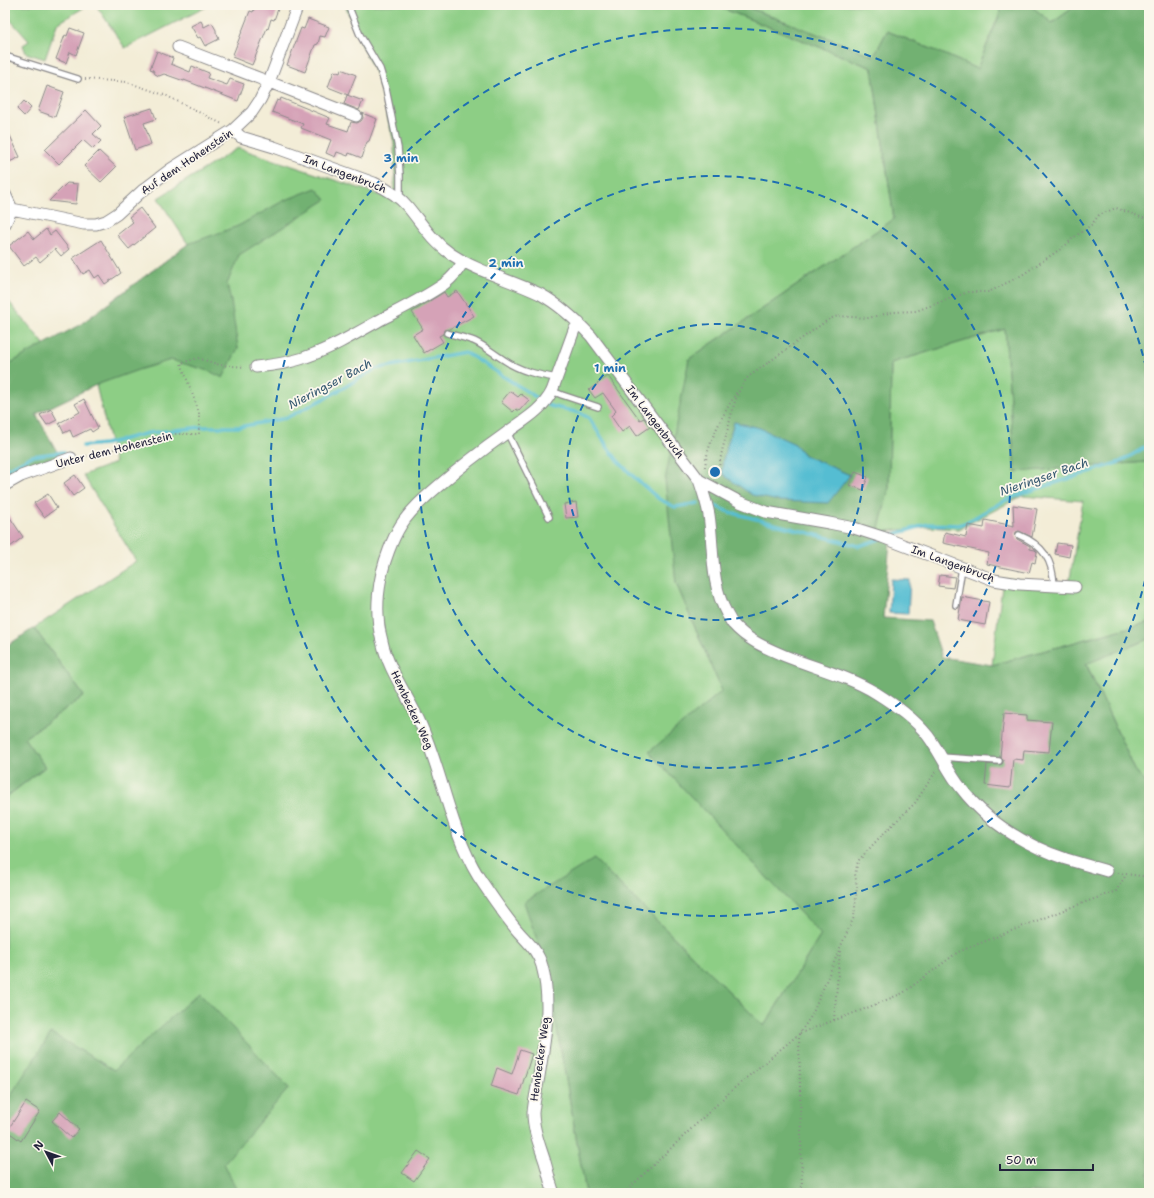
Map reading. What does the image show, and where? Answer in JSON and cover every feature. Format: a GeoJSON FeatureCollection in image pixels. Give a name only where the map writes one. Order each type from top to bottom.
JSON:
{"type":"FeatureCollection","features":[{"type":"Feature","properties":{"kind":"street","name":"Auf dem Hohenstein"},"geometry":{"type":"LineString","coordinates":[[12,209],[84,224],[96,224],[106,221],[117,214],[142,191],[171,170],[233,130],[252,112],[269,82],[298,5]]}},
{"type":"Feature","properties":{"kind":"street"},"geometry":{"type":"LineString","coordinates":[[178,47],[356,116]]}},
{"type":"Feature","properties":{"kind":"street","name":"Im Langenbruch"},"geometry":{"type":"LineString","coordinates":[[233,130],[241,137],[274,146],[374,183],[388,190],[408,207],[437,243],[463,262],[539,294],[565,310],[591,336],[699,480],[706,499],[715,579],[719,597],[732,624],[746,636],[764,647],[848,679],[875,692],[912,718],[928,736],[950,774],[975,805],[1010,833],[1032,845],[1065,859],[1107,871]]}},
{"type":"Feature","properties":{"kind":"street"},"geometry":{"type":"LineString","coordinates":[[5,194],[12,209],[5,224]]}},
{"type":"Feature","properties":{"kind":"street"},"geometry":{"type":"LineString","coordinates":[[256,368],[282,364],[307,357],[346,338],[444,284],[456,272],[463,262]]}},
{"type":"Feature","properties":{"kind":"street","name":"Hembecker Weg"},"geometry":{"type":"LineString","coordinates":[[554,1193],[536,1136],[533,1116],[547,1016],[542,964],[535,951],[516,929],[490,894],[469,858],[452,816],[434,758],[421,724],[387,657],[382,641],[379,622],[378,598],[383,566],[395,536],[402,524],[413,510],[453,473],[541,407],[550,394],[574,330],[579,323]]}},
{"type":"Feature","properties":{"kind":"street","name":"Unter dem Hohenstein"},"geometry":{"type":"LineString","coordinates":[[5,485],[27,474],[71,458]]}},
{"type":"Feature","properties":{"kind":"street","name":"Im Langenbruch"},"geometry":{"type":"LineString","coordinates":[[699,480],[740,502],[766,512],[854,528],[882,537],[994,580],[1019,584],[1075,587]]}},
{"type":"Feature","properties":{"kind":"lane"},"geometry":{"type":"LineString","coordinates":[[348,5],[360,35],[380,69],[386,89],[398,148],[400,199]]}},
{"type":"Feature","properties":{"kind":"lane"},"geometry":{"type":"LineString","coordinates":[[5,56],[78,79]]}},
{"type":"Feature","properties":{"kind":"lane"},"geometry":{"type":"LineString","coordinates":[[447,333],[474,341],[520,369],[557,378]]}},
{"type":"Feature","properties":{"kind":"lane"},"geometry":{"type":"LineString","coordinates":[[550,394],[562,395],[598,407]]}},
{"type":"Feature","properties":{"kind":"lane"},"geometry":{"type":"LineString","coordinates":[[507,432],[549,517]]}},
{"type":"Feature","properties":{"kind":"lane"},"geometry":{"type":"LineString","coordinates":[[1019,535],[1035,544],[1046,555],[1053,575],[1054,586]]}},
{"type":"Feature","properties":{"kind":"lane"},"geometry":{"type":"LineString","coordinates":[[956,605],[962,568]]}},
{"type":"Feature","properties":{"kind":"lane"},"geometry":{"type":"LineString","coordinates":[[941,759],[999,761]]}},
{"type":"Feature","properties":{"kind":"path"},"geometry":{"type":"LineString","coordinates":[[78,79],[127,82],[167,96],[233,130]]}},
{"type":"Feature","properties":{"kind":"path"},"geometry":{"type":"LineString","coordinates":[[704,468],[706,456],[722,418],[741,385],[748,376],[829,319],[838,316],[868,318],[893,312],[916,311],[968,292],[989,292],[1022,275],[1065,246],[1091,225],[1099,215],[1116,208],[1149,220]]}},
{"type":"Feature","properties":{"kind":"path","name":"Unter dem Hohenstein"},"geometry":{"type":"LineString","coordinates":[[71,458],[82,457],[175,434],[199,434],[198,412],[181,363],[198,358],[220,365],[256,368]]}},
{"type":"Feature","properties":{"kind":"path"},"geometry":{"type":"LineString","coordinates":[[717,490],[720,461],[733,407],[741,385]]}},
{"type":"Feature","properties":{"kind":"path"},"geometry":{"type":"LineString","coordinates":[[624,1193],[732,1090],[799,1034],[812,1015],[854,917],[857,887],[855,874],[858,861],[915,803],[941,759]]}},
{"type":"Feature","properties":{"kind":"path"},"geometry":{"type":"LineString","coordinates":[[1107,871],[1126,875],[1149,877]]}},
{"type":"Feature","properties":{"kind":"path"},"geometry":{"type":"LineString","coordinates":[[799,1034],[903,993],[958,952],[1116,891],[1126,875]]}},
{"type":"Feature","properties":{"kind":"path"},"geometry":{"type":"LineString","coordinates":[[834,1021],[840,948]]}},
{"type":"Feature","properties":{"kind":"path"},"geometry":{"type":"LineString","coordinates":[[799,1034],[802,1193]]}},
{"type":"Feature","properties":{"kind":"green space"},"geometry":{"type":"Polygon","coordinates":[[[5,5],[88,5],[57,24],[45,59],[26,53],[23,45],[29,41],[5,14],[5,5]]]}},
{"type":"Feature","properties":{"kind":"green space"},"geometry":{"type":"Polygon","coordinates":[[[96,5],[210,5],[125,48],[96,5]]]}},
{"type":"Feature","properties":{"kind":"green space"},"geometry":{"type":"Polygon","coordinates":[[[345,5],[714,5],[872,68],[894,219],[689,359],[676,583],[722,691],[650,752],[821,935],[764,1026],[594,859],[546,966],[586,1193],[5,1193],[5,798],[45,767],[24,738],[84,696],[34,628],[136,561],[83,475],[115,463],[81,324],[188,244],[158,198],[238,148],[392,199],[395,179],[394,142],[377,77],[357,35],[345,5]]]}},
{"type":"Feature","properties":{"kind":"green space"},"geometry":{"type":"Polygon","coordinates":[[[714,5],[742,5],[874,56],[887,31],[977,69],[1001,11],[997,5],[1030,5],[1052,23],[1077,5],[1149,5],[1149,460],[1147,462],[1015,472],[1005,329],[891,363],[889,488],[878,532],[891,531],[883,618],[930,621],[942,657],[992,665],[1149,622],[1149,639],[1086,664],[1135,770],[1149,787],[1149,1193],[586,1193],[546,966],[524,902],[594,859],[764,1026],[821,935],[649,752],[722,691],[676,583],[665,480],[689,359],[894,219],[872,68],[714,5]],[[734,422],[723,460],[722,472],[850,475],[804,455],[795,444],[734,422]]]}},
{"type":"Feature","properties":{"kind":"green space"},"geometry":{"type":"Polygon","coordinates":[[[742,5],[997,5],[1001,10],[977,69],[887,31],[874,56],[742,5]]]}},
{"type":"Feature","properties":{"kind":"green space"},"geometry":{"type":"Polygon","coordinates":[[[1030,5],[1077,5],[1052,23],[1030,5]]]}},
{"type":"Feature","properties":{"kind":"green space"},"geometry":{"type":"Polygon","coordinates":[[[316,188],[326,200],[239,255],[227,284],[238,348],[223,378],[209,371],[171,360],[96,385],[36,414],[60,457],[5,481],[5,366],[81,324],[188,244],[238,226],[283,201],[316,188]]]}},
{"type":"Feature","properties":{"kind":"green space"},"geometry":{"type":"Polygon","coordinates":[[[5,297],[45,345],[6,366],[5,365],[5,297]]]}},
{"type":"Feature","properties":{"kind":"green space"},"geometry":{"type":"Polygon","coordinates":[[[1005,329],[1015,472],[1146,462],[1149,460],[1149,622],[992,665],[1003,579],[1069,584],[1083,501],[1022,496],[959,529],[928,527],[878,532],[889,488],[891,363],[1005,329]]]}},
{"type":"Feature","properties":{"kind":"green space"},"geometry":{"type":"Polygon","coordinates":[[[34,628],[84,696],[24,738],[45,767],[5,798],[5,647],[34,628]]]}},
{"type":"Feature","properties":{"kind":"green space"},"geometry":{"type":"Polygon","coordinates":[[[1149,639],[1149,787],[1135,770],[1086,663],[1149,639]]]}},
{"type":"Feature","properties":{"kind":"green space"},"geometry":{"type":"Polygon","coordinates":[[[199,992],[289,1088],[224,1163],[238,1193],[5,1193],[5,1104],[51,1033],[114,1070],[199,992]]]}},
{"type":"Feature","properties":{"kind":"water"},"geometry":{"type":"Polygon","coordinates":[[[734,422],[760,428],[795,444],[804,455],[850,475],[828,503],[778,501],[752,495],[725,476],[722,472],[723,460],[734,422]]]}},
{"type":"Feature","properties":{"kind":"water"},"geometry":{"type":"Polygon","coordinates":[[[891,579],[910,580],[908,614],[889,613],[891,579]]]}},
{"type":"Feature","properties":{"kind":"building"},"geometry":{"type":"Polygon","coordinates":[[[256,5],[268,5],[278,9],[274,20],[271,19],[252,65],[232,57],[250,11],[253,12],[256,5]]]}},
{"type":"Feature","properties":{"kind":"building"},"geometry":{"type":"Polygon","coordinates":[[[308,19],[329,27],[325,37],[320,36],[318,44],[315,45],[305,72],[287,65],[301,28],[304,29],[308,19]]]}},
{"type":"Feature","properties":{"kind":"building"},"geometry":{"type":"Polygon","coordinates":[[[201,21],[204,27],[212,23],[219,39],[205,46],[191,26],[201,21]]]}},
{"type":"Feature","properties":{"kind":"building"},"geometry":{"type":"Polygon","coordinates":[[[70,28],[84,33],[76,55],[70,52],[66,63],[56,59],[65,35],[67,36],[70,28]]]}},
{"type":"Feature","properties":{"kind":"building"},"geometry":{"type":"Polygon","coordinates":[[[157,51],[173,58],[171,64],[190,72],[192,66],[209,73],[207,78],[227,85],[230,79],[244,84],[238,101],[184,80],[164,74],[159,76],[155,74],[153,70],[150,69],[157,51]]]}},
{"type":"Feature","properties":{"kind":"building"},"geometry":{"type":"Polygon","coordinates":[[[341,69],[356,75],[348,95],[328,87],[334,71],[340,73],[341,69]]]}},
{"type":"Feature","properties":{"kind":"building"},"geometry":{"type":"Polygon","coordinates":[[[47,86],[64,92],[55,117],[38,111],[47,86]]]}},
{"type":"Feature","properties":{"kind":"building"},"geometry":{"type":"Polygon","coordinates":[[[347,95],[363,101],[359,110],[344,104],[347,95]]]}},
{"type":"Feature","properties":{"kind":"building"},"geometry":{"type":"Polygon","coordinates":[[[281,98],[330,118],[327,124],[348,131],[351,122],[357,123],[361,121],[363,118],[362,113],[377,119],[362,158],[349,153],[348,156],[337,152],[335,157],[326,153],[331,140],[301,128],[303,124],[272,112],[277,100],[280,101],[281,98]]]}},
{"type":"Feature","properties":{"kind":"building"},"geometry":{"type":"Polygon","coordinates":[[[24,101],[31,108],[24,116],[17,109],[24,101]]]}},
{"type":"Feature","properties":{"kind":"building"},"geometry":{"type":"Polygon","coordinates":[[[152,108],[156,119],[144,123],[151,144],[135,150],[124,117],[152,108]]]}},
{"type":"Feature","properties":{"kind":"building"},"geometry":{"type":"Polygon","coordinates":[[[86,110],[101,126],[93,134],[101,141],[93,149],[83,140],[59,164],[45,150],[86,110]]]}},
{"type":"Feature","properties":{"kind":"building"},"geometry":{"type":"Polygon","coordinates":[[[5,125],[20,157],[5,164],[5,125]]]}},
{"type":"Feature","properties":{"kind":"building"},"geometry":{"type":"Polygon","coordinates":[[[99,151],[116,167],[101,182],[84,166],[99,151]]]}},
{"type":"Feature","properties":{"kind":"building"},"geometry":{"type":"Polygon","coordinates":[[[67,183],[78,184],[76,204],[49,201],[67,183]]]}},
{"type":"Feature","properties":{"kind":"building"},"geometry":{"type":"Polygon","coordinates":[[[140,208],[155,228],[129,249],[117,235],[133,222],[129,217],[140,208]]]}},
{"type":"Feature","properties":{"kind":"building"},"geometry":{"type":"Polygon","coordinates":[[[46,229],[50,235],[55,231],[69,249],[61,256],[55,249],[40,262],[36,257],[24,266],[9,246],[28,231],[34,239],[46,229]]]}},
{"type":"Feature","properties":{"kind":"building"},"geometry":{"type":"Polygon","coordinates":[[[101,240],[121,273],[105,284],[99,275],[95,278],[90,270],[83,274],[73,258],[101,240]]]}},
{"type":"Feature","properties":{"kind":"building"},"geometry":{"type":"Polygon","coordinates":[[[457,291],[474,316],[450,329],[444,330],[443,334],[439,336],[443,342],[424,353],[413,335],[423,329],[412,312],[444,292],[447,297],[457,291]]]}},
{"type":"Feature","properties":{"kind":"building"},"geometry":{"type":"Polygon","coordinates":[[[608,376],[640,420],[644,418],[650,427],[637,436],[630,426],[622,432],[611,416],[616,411],[603,393],[595,398],[589,390],[608,376]]]}},
{"type":"Feature","properties":{"kind":"building"},"geometry":{"type":"Polygon","coordinates":[[[510,391],[518,397],[521,394],[529,400],[519,411],[516,409],[513,412],[501,402],[510,391]]]}},
{"type":"Feature","properties":{"kind":"building"},"geometry":{"type":"Polygon","coordinates":[[[84,399],[98,428],[92,432],[90,429],[73,437],[70,430],[64,433],[59,423],[80,412],[75,404],[84,399]]]}},
{"type":"Feature","properties":{"kind":"building"},"geometry":{"type":"Polygon","coordinates":[[[51,409],[57,420],[47,425],[40,415],[51,409]]]}},
{"type":"Feature","properties":{"kind":"building"},"geometry":{"type":"Polygon","coordinates":[[[855,472],[868,477],[863,490],[849,485],[855,472]]]}},
{"type":"Feature","properties":{"kind":"building"},"geometry":{"type":"Polygon","coordinates":[[[75,475],[84,488],[73,496],[64,483],[75,475]]]}},
{"type":"Feature","properties":{"kind":"building"},"geometry":{"type":"Polygon","coordinates":[[[48,494],[57,508],[44,517],[34,503],[48,494]]]}},
{"type":"Feature","properties":{"kind":"building"},"geometry":{"type":"Polygon","coordinates":[[[576,502],[578,517],[566,518],[564,504],[576,502]]]}},
{"type":"Feature","properties":{"kind":"building"},"geometry":{"type":"Polygon","coordinates":[[[1013,505],[1037,509],[1032,537],[1019,531],[1016,532],[1015,535],[1017,539],[1030,546],[1030,549],[1037,552],[1035,563],[1032,562],[1029,573],[987,564],[989,553],[943,543],[945,532],[966,537],[968,525],[984,528],[985,520],[1014,526],[1013,505]]]}},
{"type":"Feature","properties":{"kind":"building"},"geometry":{"type":"Polygon","coordinates":[[[5,510],[23,537],[10,547],[5,539],[5,510]]]}},
{"type":"Feature","properties":{"kind":"building"},"geometry":{"type":"Polygon","coordinates":[[[1057,543],[1071,545],[1069,557],[1055,554],[1057,543]]]}},
{"type":"Feature","properties":{"kind":"building"},"geometry":{"type":"Polygon","coordinates":[[[940,575],[955,577],[953,588],[938,586],[940,575]]]}},
{"type":"Feature","properties":{"kind":"building"},"geometry":{"type":"Polygon","coordinates":[[[962,597],[989,602],[985,625],[958,620],[962,597]]]}},
{"type":"Feature","properties":{"kind":"building"},"geometry":{"type":"Polygon","coordinates":[[[1004,713],[1027,715],[1027,720],[1052,722],[1049,752],[1024,750],[1023,760],[1013,759],[1010,788],[985,785],[987,764],[999,765],[1003,762],[1003,759],[1000,757],[1004,713]]]}},
{"type":"Feature","properties":{"kind":"building"},"geometry":{"type":"Polygon","coordinates":[[[520,1050],[532,1054],[519,1095],[491,1086],[497,1068],[512,1074],[520,1050]]]}},
{"type":"Feature","properties":{"kind":"building"},"geometry":{"type":"Polygon","coordinates":[[[26,1102],[40,1111],[21,1141],[7,1131],[26,1102]]]}},
{"type":"Feature","properties":{"kind":"building"},"geometry":{"type":"Polygon","coordinates":[[[60,1112],[79,1129],[71,1138],[52,1121],[60,1112]]]}},
{"type":"Feature","properties":{"kind":"building"},"geometry":{"type":"Polygon","coordinates":[[[418,1151],[430,1159],[414,1181],[402,1173],[418,1151]]]}},
{"type":"Feature","properties":{"kind":"waterway","name":"Nieringser Bach"},"geometry":{"type":"LineString","coordinates":[[83,446],[105,444],[148,433],[202,427],[239,427],[286,418],[331,395],[375,369],[465,352],[550,406],[580,413],[589,418],[619,462],[659,499],[675,507],[698,503]]}},
{"type":"Feature","properties":{"kind":"waterway","name":"Nieringser Bach"},"geometry":{"type":"LineString","coordinates":[[889,536],[928,524],[959,525],[1002,502],[1021,494],[1120,462],[1149,445]]}},
{"type":"Feature","properties":{"kind":"waterway","name":"Nieringser Bach"},"geometry":{"type":"LineString","coordinates":[[5,470],[32,456],[63,452]]}},
{"type":"Feature","properties":{"kind":"waterway","name":"Nieringser Bach"},"geometry":{"type":"LineString","coordinates":[[715,506],[729,512],[859,546],[880,539]]}}]}
